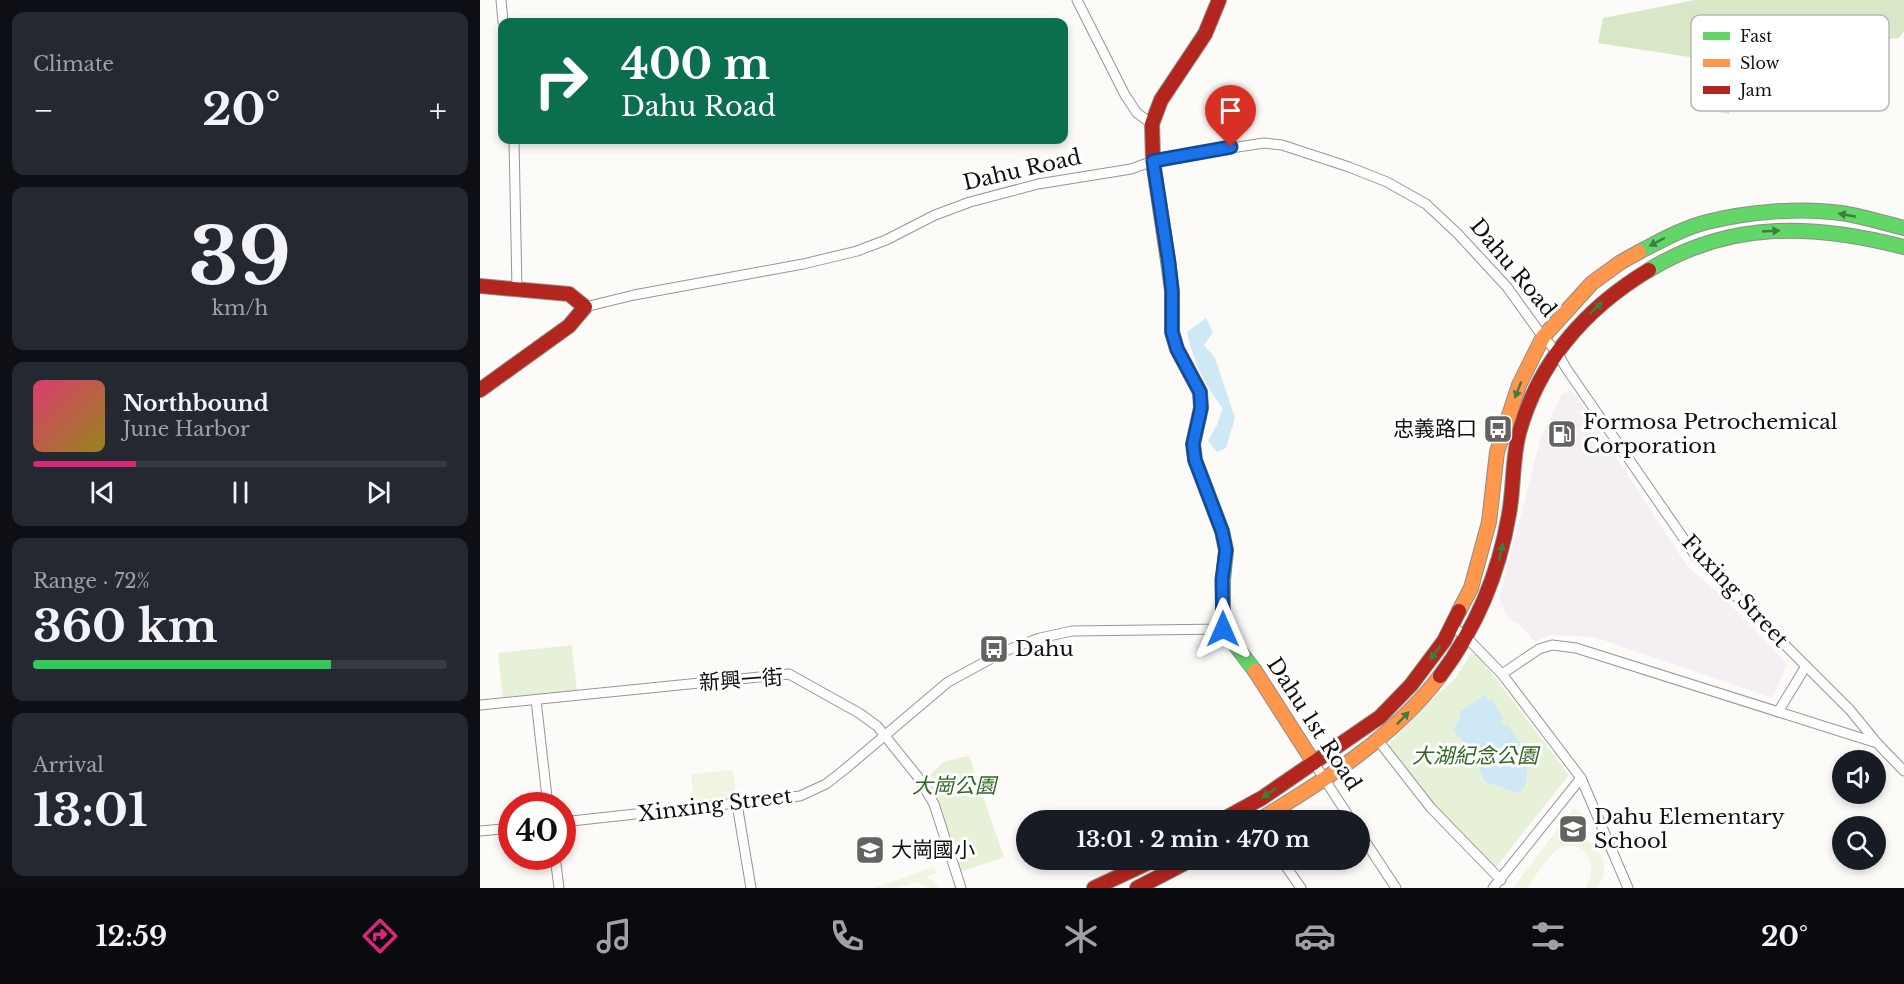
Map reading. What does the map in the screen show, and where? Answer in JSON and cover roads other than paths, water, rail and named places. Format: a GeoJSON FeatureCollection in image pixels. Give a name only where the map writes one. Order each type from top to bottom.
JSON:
{"type":"FeatureCollection","features":[{"type":"Feature","properties":{"kind":"street"},"geometry":{"type":"LineString","coordinates":[[501,0],[503,18]]}},
{"type":"Feature","properties":{"kind":"street"},"geometry":{"type":"LineString","coordinates":[[1077,0],[1125,95],[1137,113],[1152,124]]}},
{"type":"Feature","properties":{"kind":"street"},"geometry":{"type":"LineString","coordinates":[[885,736],[948,682],[1005,651],[1040,638],[1072,631],[1223,629],[1222,580],[1226,550],[1222,531],[1195,460],[1193,444],[1201,408],[1200,392],[1177,349],[1172,332],[1172,291],[1153,161],[1152,124],[1161,100],[1205,34],[1219,0]]}},
{"type":"Feature","properties":{"kind":"street"},"geometry":{"type":"LineString","coordinates":[[514,144],[517,290]]}},
{"type":"Feature","properties":{"kind":"street","name":"Dahu Road"},"geometry":{"type":"LineString","coordinates":[[585,307],[634,295],[803,264],[857,251],[886,240],[935,215],[1038,184],[1131,169],[1153,161],[1248,145],[1273,144],[1323,157],[1387,182],[1426,204],[1458,234],[1507,287],[1543,337]]}},
{"type":"Feature","properties":{"kind":"street"},"geometry":{"type":"LineString","coordinates":[[1240,810],[1262,798],[1380,717],[1411,685],[1444,641],[1471,588],[1486,533],[1497,452],[1519,385],[1543,337],[1592,283],[1620,262],[1666,238],[1705,222],[1748,214],[1808,211],[1841,213],[1904,228]]}},
{"type":"Feature","properties":{"kind":"street"},"geometry":{"type":"LineString","coordinates":[[1275,810],[1324,780],[1400,722],[1440,677],[1472,627],[1500,561],[1509,513],[1516,446],[1532,396],[1557,352],[1589,314],[1612,293],[1678,253],[1764,231],[1793,230],[1839,234],[1904,247]]}},
{"type":"Feature","properties":{"kind":"street"},"geometry":{"type":"LineString","coordinates":[[480,286],[569,294],[585,307],[569,326],[480,390]]}},
{"type":"Feature","properties":{"kind":"street","name":"Fuxing Street"},"geometry":{"type":"LineString","coordinates":[[1543,337],[1557,352],[1695,555],[1850,710],[1904,771]]}},
{"type":"Feature","properties":{"kind":"street"},"geometry":{"type":"LineString","coordinates":[[1452,626],[1502,674],[1581,778],[1628,888]]}},
{"type":"Feature","properties":{"kind":"street","name":"Dahu 1st Road"},"geometry":{"type":"LineString","coordinates":[[1223,629],[1246,657],[1344,810]]}},
{"type":"Feature","properties":{"kind":"street"},"geometry":{"type":"LineString","coordinates":[[1502,674],[1539,649],[1552,645],[1576,648],[1877,743]]}},
{"type":"Feature","properties":{"kind":"street"},"geometry":{"type":"LineString","coordinates":[[1778,712],[1806,666]]}},
{"type":"Feature","properties":{"kind":"street","name":"新興一街"},"geometry":{"type":"LineString","coordinates":[[480,705],[789,674],[859,713],[877,726],[918,777],[934,804],[961,888]]}},
{"type":"Feature","properties":{"kind":"street"},"geometry":{"type":"LineString","coordinates":[[536,700],[546,792]]}},
{"type":"Feature","properties":{"kind":"street","name":"Xinxing Street"},"geometry":{"type":"LineString","coordinates":[[576,821],[800,796],[826,784],[885,736]]}},
{"type":"Feature","properties":{"kind":"street"},"geometry":{"type":"LineString","coordinates":[[1377,740],[1431,808],[1501,880]]}},
{"type":"Feature","properties":{"kind":"street"},"geometry":{"type":"LineString","coordinates":[[1493,888],[1581,778]]}},
{"type":"Feature","properties":{"kind":"street"},"geometry":{"type":"LineString","coordinates":[[737,804],[751,888]]}},
{"type":"Feature","properties":{"kind":"street"},"geometry":{"type":"LineString","coordinates":[[480,831],[498,829]]}},
{"type":"Feature","properties":{"kind":"street"},"geometry":{"type":"LineString","coordinates":[[1370,849],[1396,888]]}},
{"type":"Feature","properties":{"kind":"street"},"geometry":{"type":"LineString","coordinates":[[557,870],[559,888]]}},
{"type":"Feature","properties":{"kind":"street"},"geometry":{"type":"LineString","coordinates":[[1094,888],[1133,870]]}},
{"type":"Feature","properties":{"kind":"street"},"geometry":{"type":"LineString","coordinates":[[1137,888],[1172,870]]}},
{"type":"Feature","properties":{"kind":"street"},"geometry":{"type":"LineString","coordinates":[[1288,870],[1301,888]]}},
{"type":"Feature","properties":{"kind":"water"},"geometry":{"type":"Polygon","coordinates":[[[1206,318],[1213,332],[1204,345],[1215,358],[1235,418],[1226,448],[1217,452],[1208,441],[1223,408],[1200,372],[1187,332],[1206,318]]]}},
{"type":"Feature","properties":{"kind":"water"},"geometry":{"type":"Polygon","coordinates":[[[1486,694],[1488,700],[1493,701],[1503,718],[1501,722],[1504,726],[1508,725],[1521,745],[1519,749],[1521,753],[1525,752],[1528,759],[1526,784],[1519,793],[1485,782],[1467,747],[1453,731],[1460,712],[1486,694]]]}},
{"type":"Feature","properties":{"kind":"place","name":"忠義路口"},"geometry":{"type":"Point","coordinates":[1498,429]}},
{"type":"Feature","properties":{"kind":"place","name":"Formosa Petrochemical Corporation"},"geometry":{"type":"Point","coordinates":[1562,434]}},
{"type":"Feature","properties":{"kind":"place","name":"Dahu"},"geometry":{"type":"Point","coordinates":[994,649]}},
{"type":"Feature","properties":{"kind":"place","name":"Dahu Elementary School"},"geometry":{"type":"Point","coordinates":[1573,829]}},
{"type":"Feature","properties":{"kind":"place","name":"大崗國小"},"geometry":{"type":"Point","coordinates":[870,850]}},
{"type":"Feature","properties":{"kind":"park label","name":"大湖紀念公園"},"geometry":{"type":"Point","coordinates":[1475,756]}},
{"type":"Feature","properties":{"kind":"park label","name":"大崗公園"},"geometry":{"type":"Point","coordinates":[954,786]}}]}
